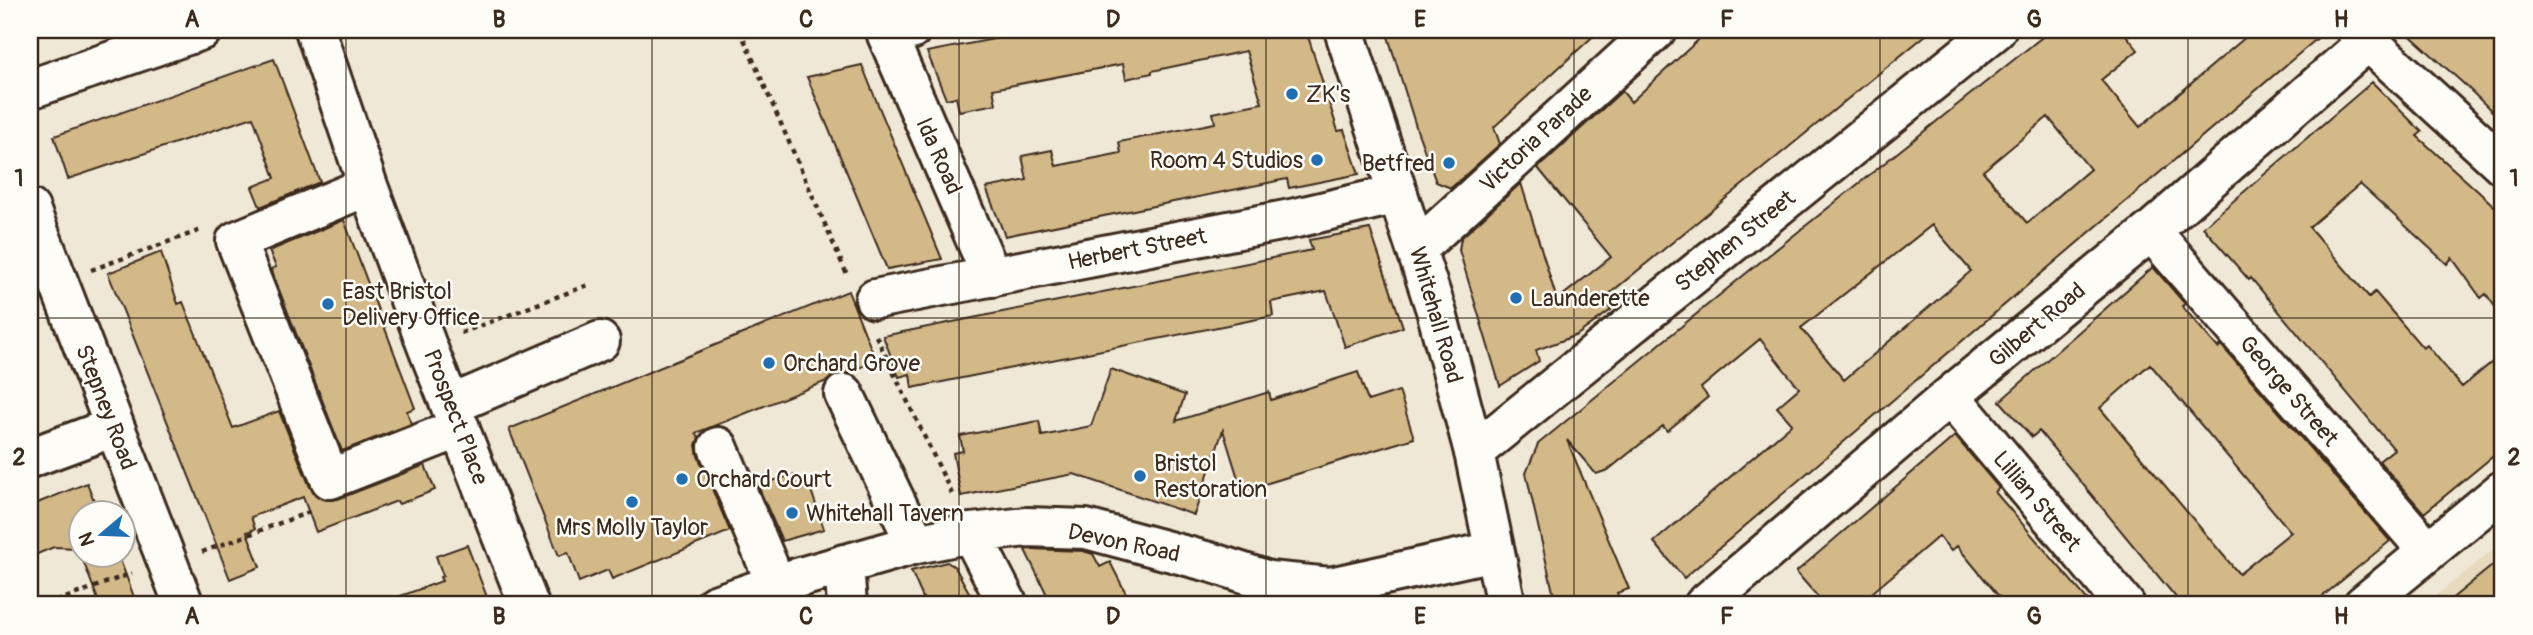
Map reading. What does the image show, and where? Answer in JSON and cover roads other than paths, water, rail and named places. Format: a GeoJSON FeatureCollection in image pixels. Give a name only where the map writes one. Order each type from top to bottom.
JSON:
{"type":"FeatureCollection","features":[{"type":"Feature","properties":{"kind":"street"},"geometry":{"type":"LineString","coordinates":[[30,89],[202,30]]}},
{"type":"Feature","properties":{"kind":"street","name":"Prospect Place"},"geometry":{"type":"LineString","coordinates":[[315,30],[368,186],[529,605]]}},
{"type":"Feature","properties":{"kind":"street","name":"Whitehall Road"},"geometry":{"type":"LineString","coordinates":[[1344,30],[1418,249],[1474,452],[1506,605]]}},
{"type":"Feature","properties":{"kind":"street","name":"Victoria Parade"},"geometry":{"type":"LineString","coordinates":[[1418,249],[1656,30]]}},
{"type":"Feature","properties":{"kind":"street","name":"Stephen Street"},"geometry":{"type":"LineString","coordinates":[[1474,452],[1996,30]]}},
{"type":"Feature","properties":{"kind":"street","name":"Ida Road"},"geometry":{"type":"LineString","coordinates":[[899,32],[992,277]]}},
{"type":"Feature","properties":{"kind":"street"},"geometry":{"type":"LineString","coordinates":[[2361,36],[2503,164]]}},
{"type":"Feature","properties":{"kind":"street","name":"Gilbert Road"},"geometry":{"type":"LineString","coordinates":[[1704,605],[1950,396],[2151,231],[2361,36]]}},
{"type":"Feature","properties":{"kind":"street"},"geometry":{"type":"LineString","coordinates":[[368,186],[236,241],[330,479],[456,417],[600,341]]}},
{"type":"Feature","properties":{"kind":"street","name":"Herbert Street"},"geometry":{"type":"LineString","coordinates":[[875,299],[1296,218],[1398,194]]}},
{"type":"Feature","properties":{"kind":"street","name":"Stepney Road"},"geometry":{"type":"LineString","coordinates":[[30,209],[184,605]]}},
{"type":"Feature","properties":{"kind":"street","name":"George Street"},"geometry":{"type":"LineString","coordinates":[[2151,231],[2428,551]]}},
{"type":"Feature","properties":{"kind":"street"},"geometry":{"type":"LineString","coordinates":[[844,394],[916,544]]}},
{"type":"Feature","properties":{"kind":"street","name":"Lillian Street"},"geometry":{"type":"LineString","coordinates":[[1950,396],[2125,605]]}},
{"type":"Feature","properties":{"kind":"street"},"geometry":{"type":"LineString","coordinates":[[30,458],[114,427]]}},
{"type":"Feature","properties":{"kind":"street"},"geometry":{"type":"LineString","coordinates":[[718,447],[776,584]]}},
{"type":"Feature","properties":{"kind":"street"},"geometry":{"type":"LineString","coordinates":[[2363,605],[2503,490]]}},
{"type":"Feature","properties":{"kind":"street","name":"Devon Road"},"geometry":{"type":"LineString","coordinates":[[715,605],[776,584],[916,544],[971,533],[1027,527],[1086,529],[1269,581],[1330,587],[1494,551]]}},
{"type":"Feature","properties":{"kind":"street"},"geometry":{"type":"LineString","coordinates":[[971,533],[1008,605]]}},
{"type":"Feature","properties":{"kind":"street"},"geometry":{"type":"LineString","coordinates":[[844,564],[847,605]]}},
{"type":"Feature","properties":{"kind":"place","name":"ZK's"},"geometry":{"type":"Point","coordinates":[1292,94]}},
{"type":"Feature","properties":{"kind":"place","name":"Room 4 Studios"},"geometry":{"type":"Point","coordinates":[1317,160]}},
{"type":"Feature","properties":{"kind":"place","name":"Betfred"},"geometry":{"type":"Point","coordinates":[1449,163]}},
{"type":"Feature","properties":{"kind":"place","name":"Launderette"},"geometry":{"type":"Point","coordinates":[1516,298]}},
{"type":"Feature","properties":{"kind":"place","name":"East Bristol Delivery Office"},"geometry":{"type":"Point","coordinates":[328,304]}},
{"type":"Feature","properties":{"kind":"place","name":"Orchard Grove"},"geometry":{"type":"Point","coordinates":[769,363]}},
{"type":"Feature","properties":{"kind":"place","name":"Bristol Restoration"},"geometry":{"type":"Point","coordinates":[1140,476]}},
{"type":"Feature","properties":{"kind":"place","name":"Orchard Court"},"geometry":{"type":"Point","coordinates":[682,479]}},
{"type":"Feature","properties":{"kind":"place","name":"Mrs Molly Taylor"},"geometry":{"type":"Point","coordinates":[632,502]}},
{"type":"Feature","properties":{"kind":"place","name":"Whitehall Tavern"},"geometry":{"type":"Point","coordinates":[792,513]}}]}
